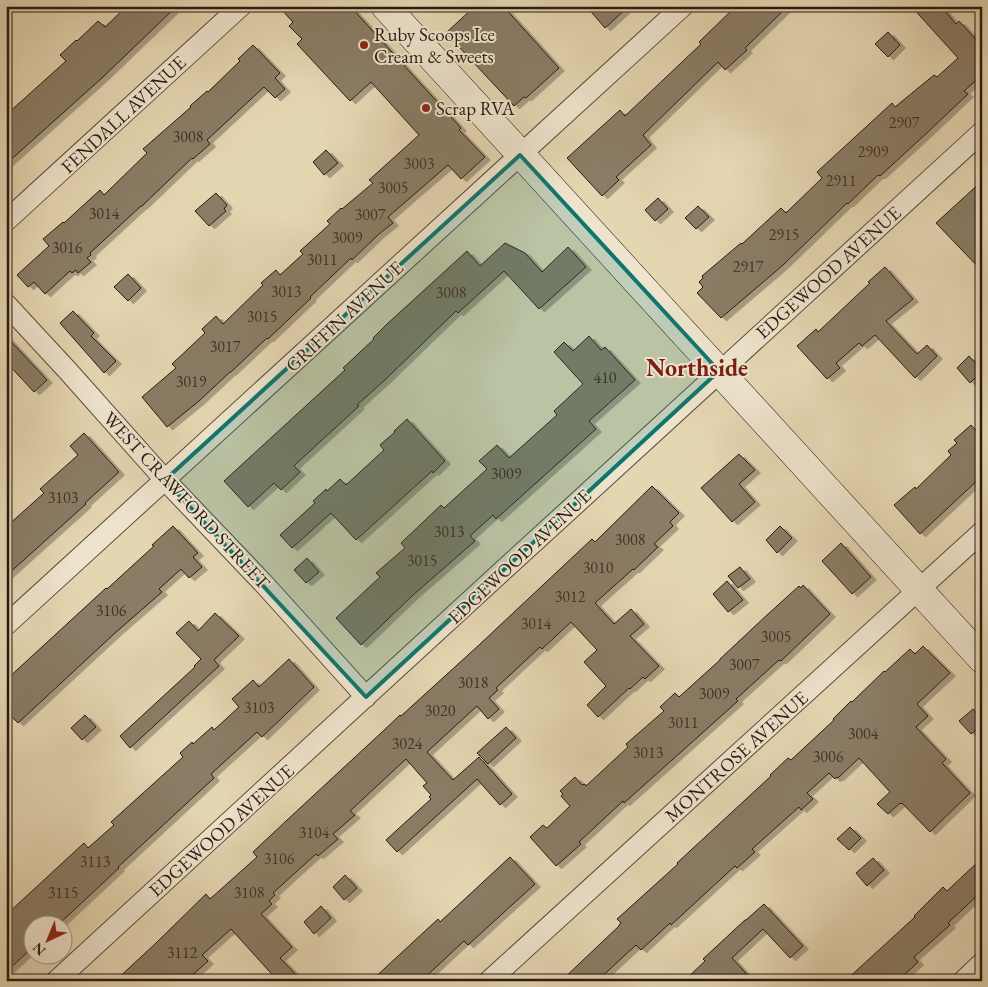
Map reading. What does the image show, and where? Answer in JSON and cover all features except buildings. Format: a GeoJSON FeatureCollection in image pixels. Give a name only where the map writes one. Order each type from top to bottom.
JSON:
{"type":"FeatureCollection","features":[{"type":"Feature","properties":{"kind":"main road"},"geometry":{"type":"LineString","coordinates":[[385,6],[982,659]]}},
{"type":"Feature","properties":{"kind":"street","name":"FENDALL AVENUE"},"geometry":{"type":"LineString","coordinates":[[6,222],[241,6]]}},
{"type":"Feature","properties":{"kind":"street","name":"GRIFFIN AVENUE"},"geometry":{"type":"LineString","coordinates":[[6,625],[683,6]]}},
{"type":"Feature","properties":{"kind":"street","name":"EDGEWOOD AVENUE"},"geometry":{"type":"LineString","coordinates":[[56,981],[982,132]]}},
{"type":"Feature","properties":{"kind":"street","name":"WEST CRAWFORD STREET"},"geometry":{"type":"LineString","coordinates":[[6,304],[165,480],[265,585],[366,698]]}},
{"type":"Feature","properties":{"kind":"street","name":"MONTROSE AVENUE"},"geometry":{"type":"LineString","coordinates":[[489,981],[982,532]]}},
{"type":"Feature","properties":{"kind":"street"},"geometry":{"type":"LineString","coordinates":[[963,981],[982,964]]}},
{"type":"Feature","properties":{"kind":"highlighted area"},"geometry":{"type":"Polygon","coordinates":[[[520,155],[719,371],[366,697],[165,480],[520,155]]]}},
{"type":"Feature","properties":{"kind":"place","name":"Ruby Scoops Ice Cream & Sweets"},"geometry":{"type":"Point","coordinates":[364,45]}},
{"type":"Feature","properties":{"kind":"place","name":"Scrap RVA"},"geometry":{"type":"Point","coordinates":[426,108]}},
{"type":"Feature","properties":{"kind":"district","name":"Northside"},"geometry":{"type":"Point","coordinates":[697,368]}}]}
